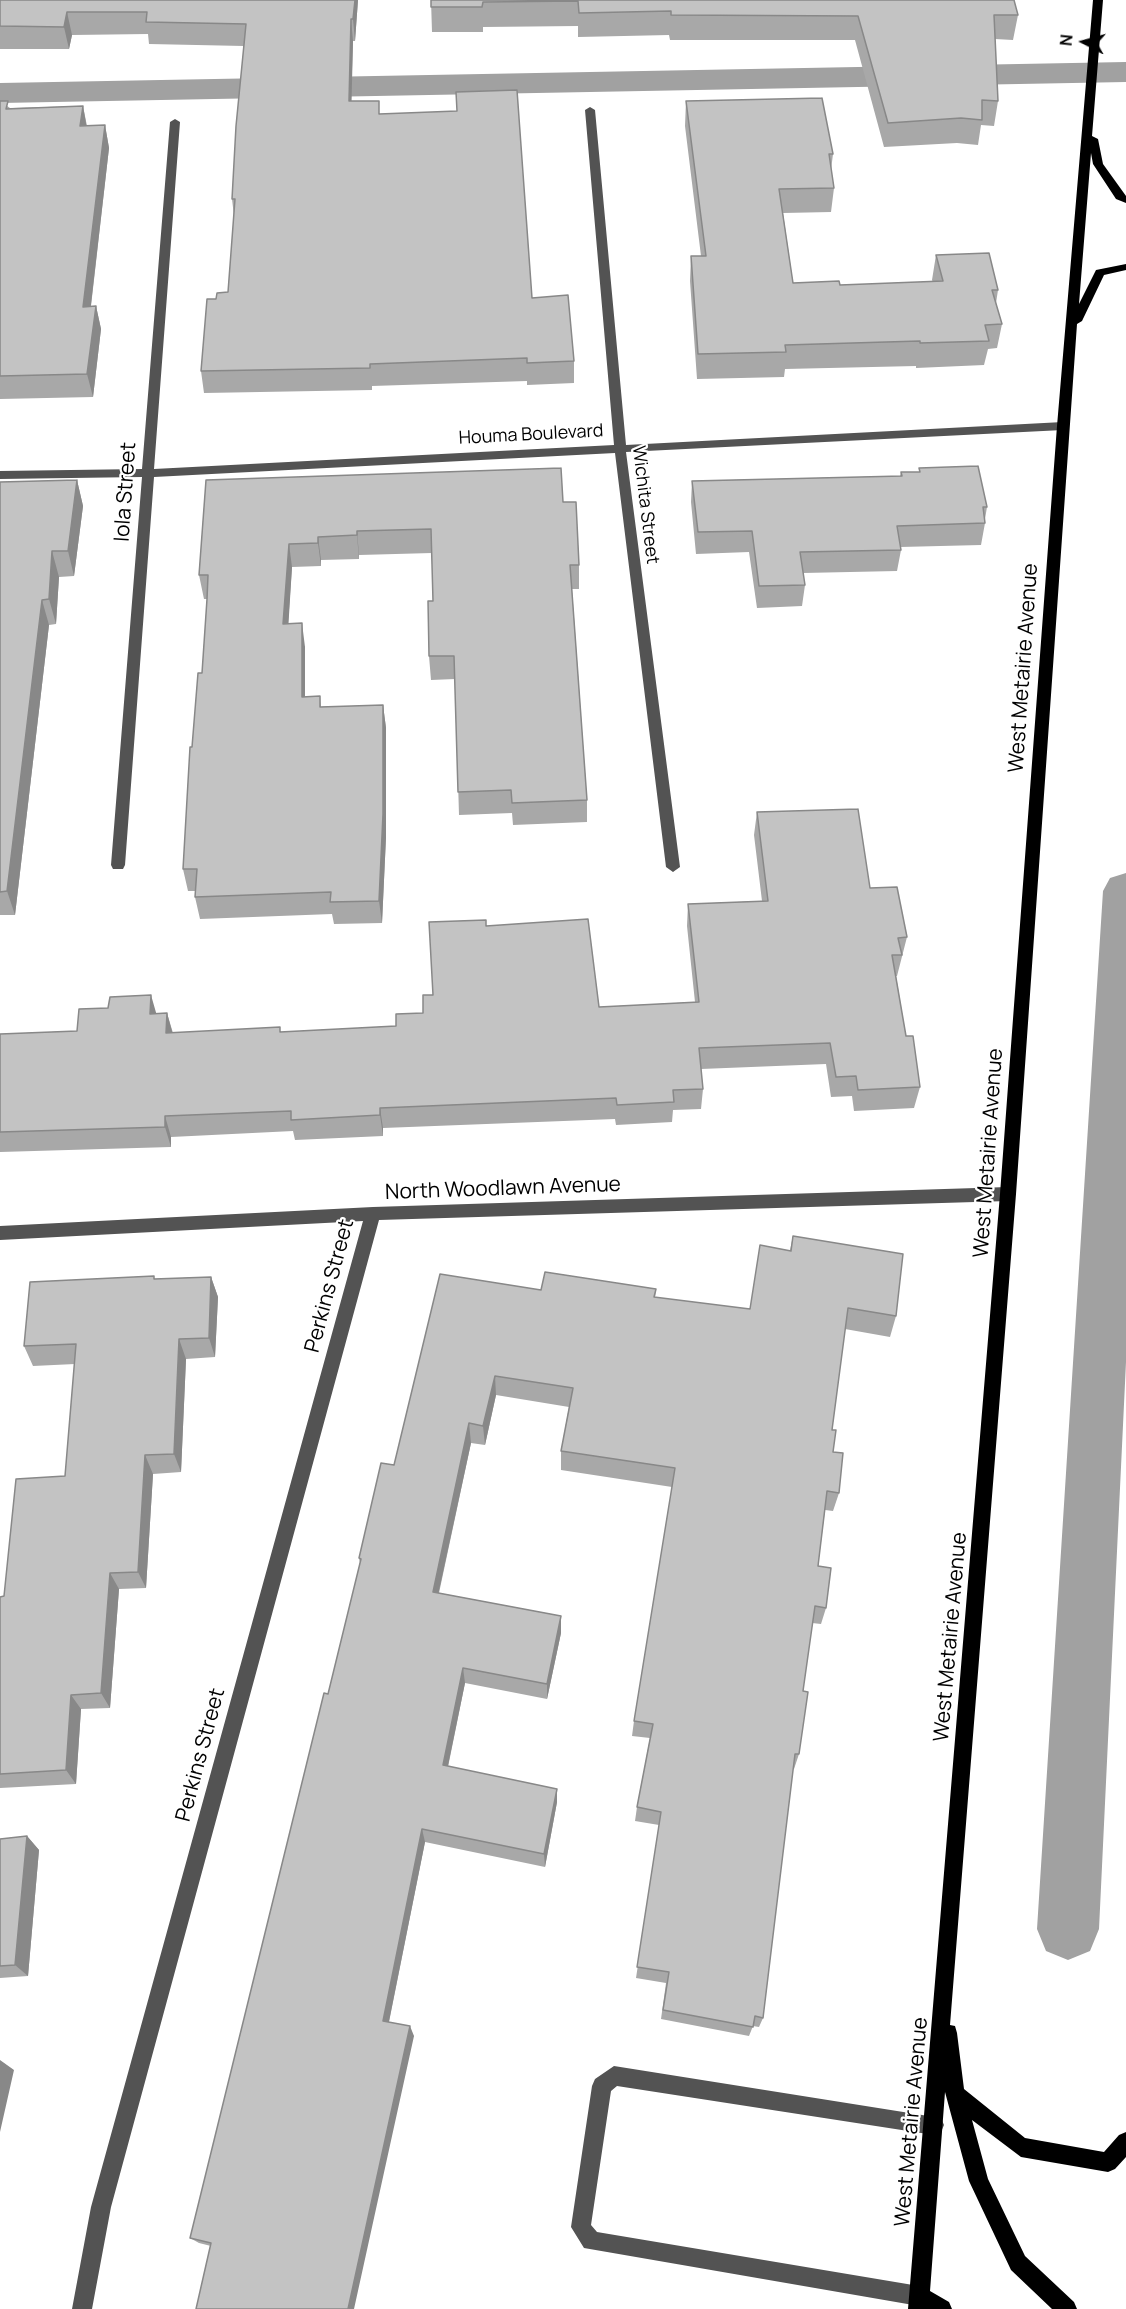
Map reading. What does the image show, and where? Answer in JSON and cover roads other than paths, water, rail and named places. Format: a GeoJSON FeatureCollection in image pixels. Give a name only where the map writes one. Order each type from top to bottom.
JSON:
{"type":"FeatureCollection","features":[{"type":"Feature","properties":{"kind":"main road","name":"West Metairie Avenue"},"geometry":{"type":"LineString","coordinates":[[919,2302],[1008,1194],[1063,426],[1098,0]]}},
{"type":"Feature","properties":{"kind":"main road"},"geometry":{"type":"LineString","coordinates":[[1090,115],[1098,164],[1120,197],[1126,200]]}},
{"type":"Feature","properties":{"kind":"main road"},"geometry":{"type":"LineString","coordinates":[[1070,337],[1080,311],[1100,272],[1126,267]]}},
{"type":"Feature","properties":{"kind":"main road"},"geometry":{"type":"LineString","coordinates":[[944,1997],[955,2094],[979,2181],[1018,2263],[1067,2309]]}},
{"type":"Feature","properties":{"kind":"main road"},"geometry":{"type":"LineString","coordinates":[[955,2094],[1021,2148],[1108,2162],[1126,2142]]}},
{"type":"Feature","properties":{"kind":"main road"},"geometry":{"type":"LineString","coordinates":[[919,2302],[942,2309]]}},
{"type":"Feature","properties":{"kind":"street","name":"Wichita Street"},"geometry":{"type":"LineString","coordinates":[[590,110],[620,448],[673,867]]}},
{"type":"Feature","properties":{"kind":"street","name":"Iola Street"},"geometry":{"type":"LineString","coordinates":[[118,865],[175,122]]}},
{"type":"Feature","properties":{"kind":"street","name":"Houma Boulevard"},"geometry":{"type":"LineString","coordinates":[[0,476],[147,473],[1063,426]]}},
{"type":"Feature","properties":{"kind":"street","name":"North Woodlawn Avenue"},"geometry":{"type":"LineString","coordinates":[[0,1233],[373,1214],[1008,1194]]}},
{"type":"Feature","properties":{"kind":"street","name":"Perkins Street"},"geometry":{"type":"LineString","coordinates":[[82,2309],[101,2206],[373,1214]]}},
{"type":"Feature","properties":{"kind":"street"},"geometry":{"type":"LineString","coordinates":[[919,2302],[591,2241],[581,2227],[602,2086],[614,2076],[934,2125]]}},
{"type":"Feature","properties":{"kind":"waterway"},"geometry":{"type":"LineString","coordinates":[[0,93],[1126,72]]}},
{"type":"Feature","properties":{"kind":"waterway"},"geometry":{"type":"LineString","coordinates":[[1068,1929],[1126,891]]}}]}
